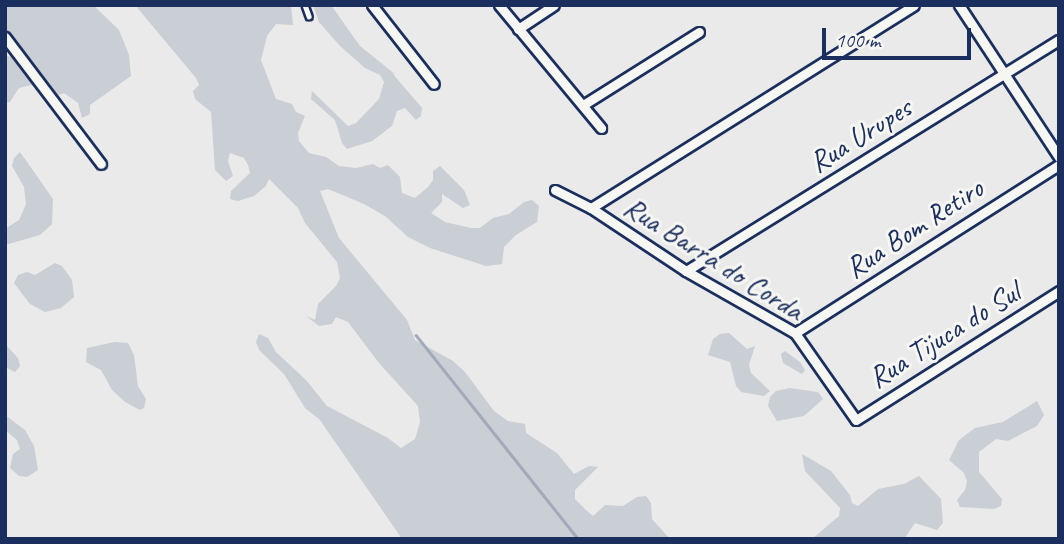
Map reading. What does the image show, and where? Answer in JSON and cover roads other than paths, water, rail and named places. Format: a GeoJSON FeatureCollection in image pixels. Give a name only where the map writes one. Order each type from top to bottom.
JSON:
{"type":"FeatureCollection","features":[{"type":"Feature","properties":{"kind":"street"},"geometry":{"type":"LineString","coordinates":[[372,5],[435,84]]}},
{"type":"Feature","properties":{"kind":"street"},"geometry":{"type":"LineString","coordinates":[[499,5],[601,128]]}},
{"type":"Feature","properties":{"kind":"street"},"geometry":{"type":"LineString","coordinates":[[519,29],[554,5]]}},
{"type":"Feature","properties":{"kind":"street"},"geometry":{"type":"LineString","coordinates":[[591,208],[914,5]]}},
{"type":"Feature","properties":{"kind":"street"},"geometry":{"type":"LineString","coordinates":[[959,5],[1059,157]]}},
{"type":"Feature","properties":{"kind":"street"},"geometry":{"type":"LineString","coordinates":[[583,105],[699,32]]}},
{"type":"Feature","properties":{"kind":"street"},"geometry":{"type":"LineString","coordinates":[[5,37],[101,164]]}},
{"type":"Feature","properties":{"kind":"street","name":"Rua Urupes"},"geometry":{"type":"LineString","coordinates":[[686,271],[1059,40]]}},
{"type":"Feature","properties":{"kind":"street","name":"Rua Bom Retiro"},"geometry":{"type":"LineString","coordinates":[[795,333],[1059,165]]}},
{"type":"Feature","properties":{"kind":"street","name":"Rua Barra do Corda"},"geometry":{"type":"LineString","coordinates":[[555,190],[591,208],[686,271],[795,333],[856,420]]}},
{"type":"Feature","properties":{"kind":"street","name":"Rua Tijuca do Sul"},"geometry":{"type":"LineString","coordinates":[[856,420],[1059,292]]}},
{"type":"Feature","properties":{"kind":"lane"},"geometry":{"type":"LineString","coordinates":[[305,5],[309,16]]}},
{"type":"Feature","properties":{"kind":"waterway"},"geometry":{"type":"LineString","coordinates":[[416,335],[578,539]]}}]}
